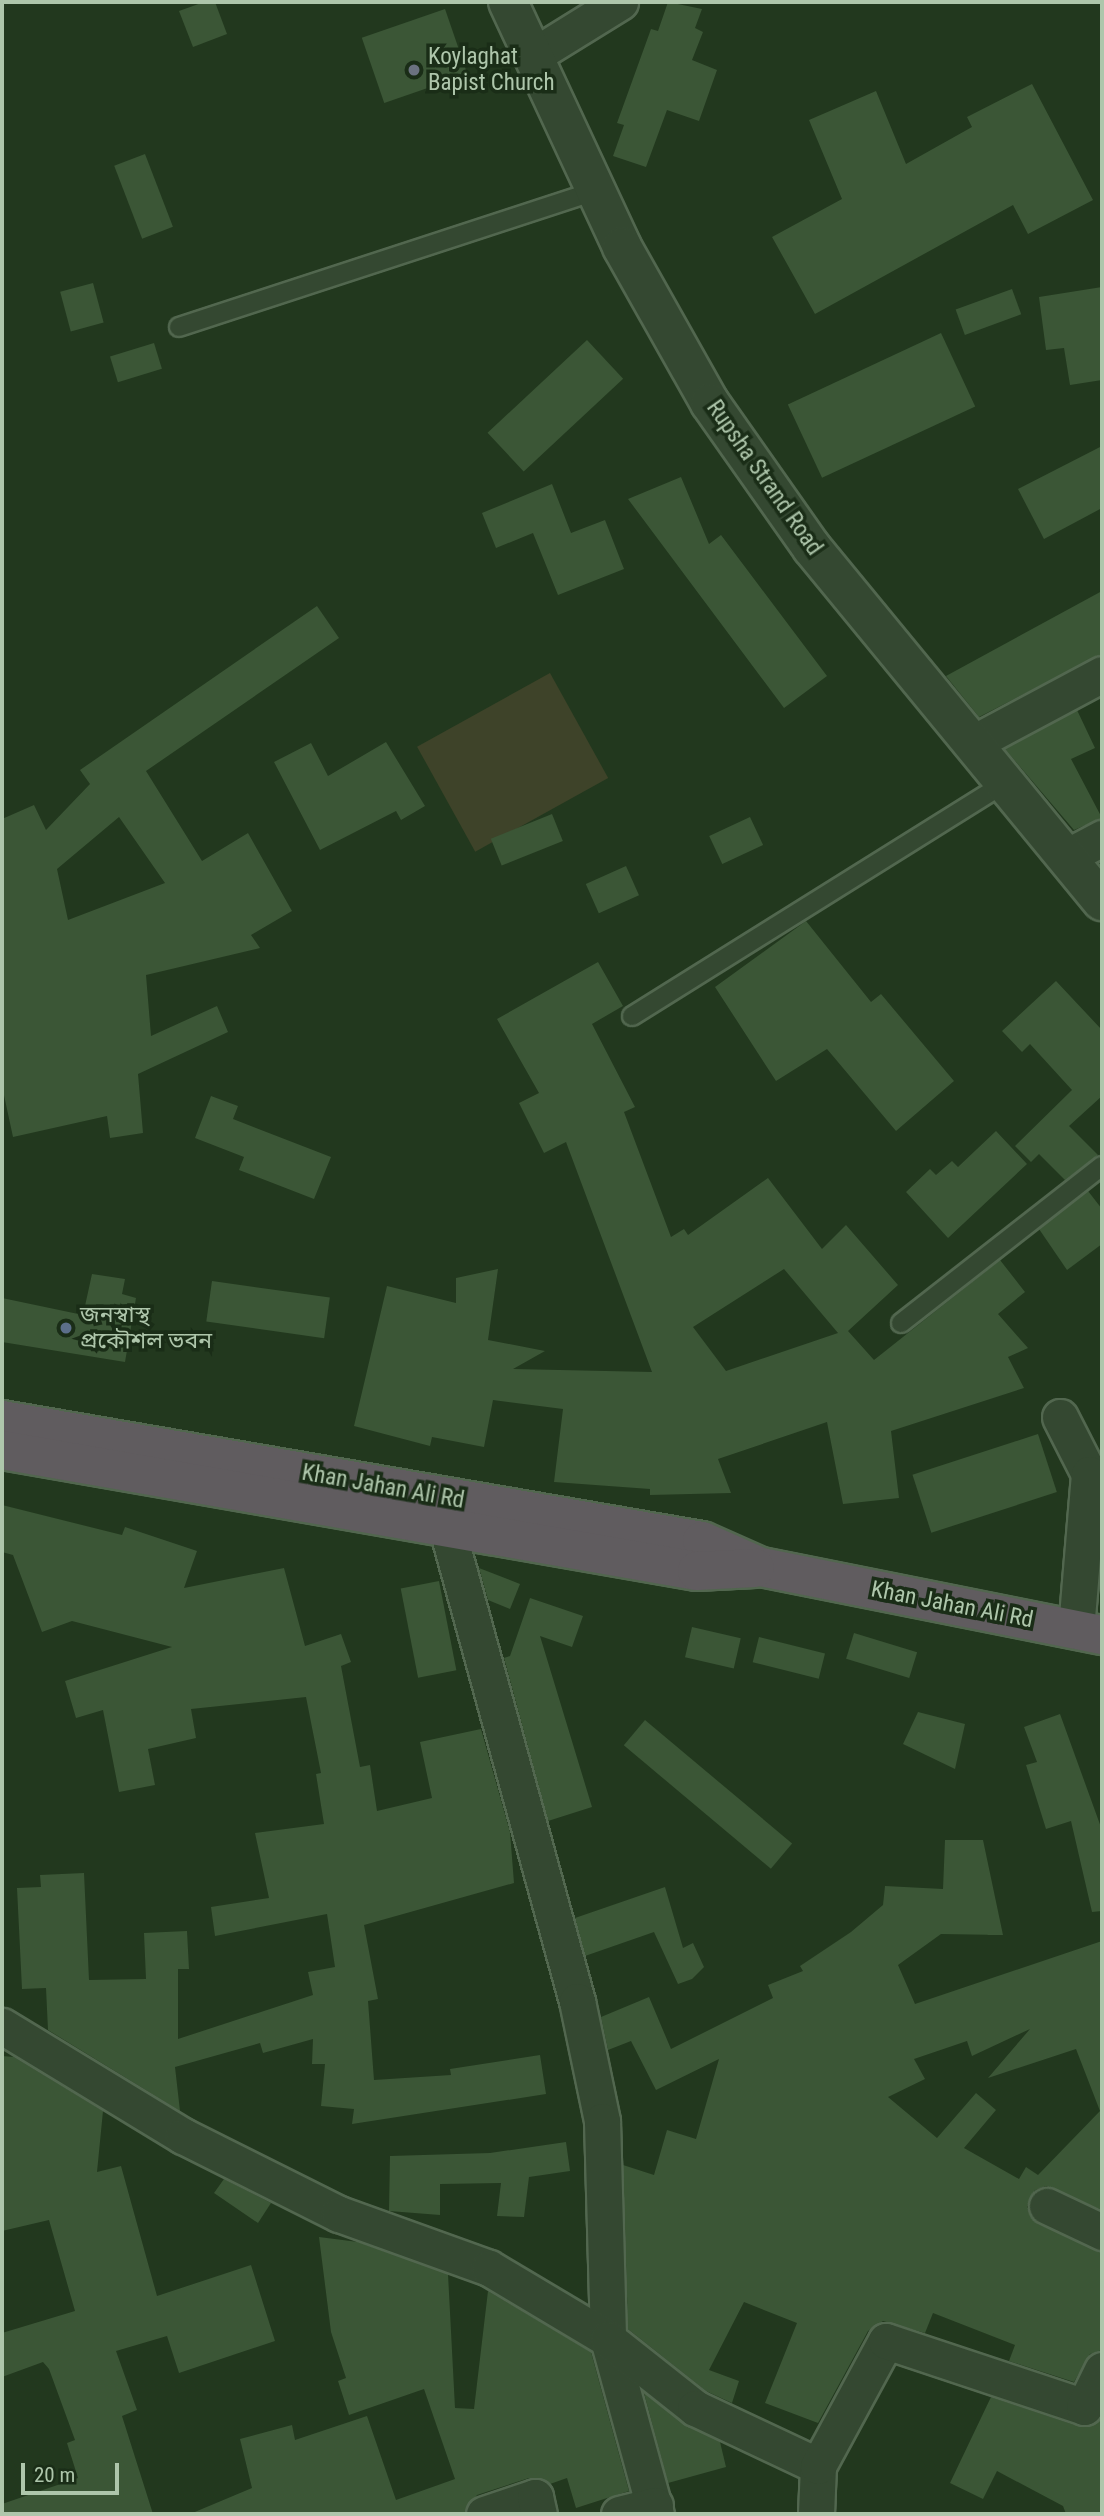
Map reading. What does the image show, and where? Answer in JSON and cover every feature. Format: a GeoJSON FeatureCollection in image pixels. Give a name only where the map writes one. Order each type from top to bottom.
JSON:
{"type":"FeatureCollection","features":[{"type":"Feature","properties":{"kind":"highway","name":"Khan Jahan Ali Rd"},"geometry":{"type":"LineString","coordinates":[[2,1420],[442,1513],[697,1571],[761,1567],[1089,1632]]}},
{"type":"Feature","properties":{"kind":"highway","name":"Khan Jahan Ali Rd"},"geometry":{"type":"LineString","coordinates":[[2,1450],[442,1513]]}},
{"type":"Feature","properties":{"kind":"street","name":"Rupsha Strand Road"},"geometry":{"type":"LineString","coordinates":[[508,2],[536,54],[597,190],[710,403],[812,548],[1102,901]]}},
{"type":"Feature","properties":{"kind":"street"},"geometry":{"type":"LineString","coordinates":[[536,54],[620,2]]}},
{"type":"Feature","properties":{"kind":"street"},"geometry":{"type":"LineString","coordinates":[[973,743],[1102,674]]}},
{"type":"Feature","properties":{"kind":"street"},"geometry":{"type":"LineString","coordinates":[[1066,857],[1102,838]]}},
{"type":"Feature","properties":{"kind":"street"},"geometry":{"type":"LineString","coordinates":[[1059,1417],[1089,1474],[1089,1632]]}},
{"type":"Feature","properties":{"kind":"street"},"geometry":{"type":"LineString","coordinates":[[442,1513],[577,2001],[602,2121],[608,2339],[655,2510],[619,2514]]}},
{"type":"Feature","properties":{"kind":"street"},"geometry":{"type":"LineString","coordinates":[[2,2026],[183,2136],[339,2214],[489,2268],[608,2339],[695,2408],[818,2466]]}},
{"type":"Feature","properties":{"kind":"street"},"geometry":{"type":"LineString","coordinates":[[1047,2206],[1102,2232]]}},
{"type":"Feature","properties":{"kind":"street"},"geometry":{"type":"LineString","coordinates":[[816,2514],[818,2466],[886,2341],[1093,2410],[1102,2370]]}},
{"type":"Feature","properties":{"kind":"street"},"geometry":{"type":"LineString","coordinates":[[484,2514],[535,2497],[539,2514]]}},
{"type":"Feature","properties":{"kind":"lane"},"geometry":{"type":"LineString","coordinates":[[179,327],[597,190]]}},
{"type":"Feature","properties":{"kind":"lane"},"geometry":{"type":"LineString","coordinates":[[632,1016],[1005,783]]}},
{"type":"Feature","properties":{"kind":"lane"},"geometry":{"type":"LineString","coordinates":[[901,1323],[1102,1166]]}},
{"type":"Feature","properties":{"kind":"green space"},"geometry":{"type":"Polygon","coordinates":[[[550,673],[608,778],[475,852],[417,747],[550,673]]]}},
{"type":"Feature","properties":{"kind":"building"},"geometry":{"type":"Polygon","coordinates":[[[204,2],[215,2],[227,34],[193,47],[179,11],[204,2]]]}},
{"type":"Feature","properties":{"kind":"building"},"geometry":{"type":"Polygon","coordinates":[[[668,2],[702,9],[695,28],[703,32],[692,60],[717,70],[699,121],[667,110],[646,167],[613,156],[624,125],[617,123],[651,29],[658,31],[668,2]]]}},
{"type":"Feature","properties":{"kind":"building"},"geometry":{"type":"Polygon","coordinates":[[[445,9],[467,74],[384,103],[362,38],[445,9]]]}},
{"type":"Feature","properties":{"kind":"building"},"geometry":{"type":"Polygon","coordinates":[[[1032,84],[1093,200],[1028,234],[1013,205],[815,314],[772,237],[842,199],[809,120],[876,91],[906,164],[972,127],[967,117],[1032,84]]]}},
{"type":"Feature","properties":{"kind":"building"},"geometry":{"type":"Polygon","coordinates":[[[145,154],[173,227],[142,239],[114,166],[145,154]]]}},
{"type":"Feature","properties":{"kind":"building"},"geometry":{"type":"Polygon","coordinates":[[[93,283],[104,323],[71,331],[60,292],[93,283]]]}},
{"type":"Feature","properties":{"kind":"building"},"geometry":{"type":"Polygon","coordinates":[[[1102,287],[1102,380],[1070,385],[1064,348],[1046,350],[1039,297],[1102,287]]]}},
{"type":"Feature","properties":{"kind":"building"},"geometry":{"type":"Polygon","coordinates":[[[1012,289],[1021,314],[965,335],[956,310],[1012,289]]]}},
{"type":"Feature","properties":{"kind":"building"},"geometry":{"type":"Polygon","coordinates":[[[941,333],[975,406],[822,478],[788,404],[941,333]]]}},
{"type":"Feature","properties":{"kind":"building"},"geometry":{"type":"Polygon","coordinates":[[[587,340],[623,379],[524,472],[488,433],[587,340]]]}},
{"type":"Feature","properties":{"kind":"building"},"geometry":{"type":"Polygon","coordinates":[[[154,343],[162,369],[118,382],[110,356],[154,343]]]}},
{"type":"Feature","properties":{"kind":"building"},"geometry":{"type":"Polygon","coordinates":[[[1102,446],[1102,508],[1044,539],[1018,489],[1102,446]]]}},
{"type":"Feature","properties":{"kind":"building"},"geometry":{"type":"Polygon","coordinates":[[[681,477],[709,544],[721,535],[827,676],[784,708],[628,499],[681,477]]]}},
{"type":"Feature","properties":{"kind":"building"},"geometry":{"type":"Polygon","coordinates":[[[552,484],[571,533],[605,520],[624,569],[558,595],[533,533],[496,548],[482,513],[552,484]]]}},
{"type":"Feature","properties":{"kind":"building"},"geometry":{"type":"Polygon","coordinates":[[[1102,591],[1102,654],[979,717],[946,676],[1102,591]]]}},
{"type":"Feature","properties":{"kind":"building"},"geometry":{"type":"Polygon","coordinates":[[[317,606],[339,638],[146,771],[202,861],[248,833],[292,911],[251,935],[260,948],[146,975],[151,1036],[217,1006],[228,1032],[138,1074],[143,1133],[110,1138],[107,1116],[13,1137],[2,1086],[2,819],[34,805],[46,830],[90,784],[80,770],[317,606]],[[119,817],[57,869],[68,920],[165,883],[119,817]]]}},
{"type":"Feature","properties":{"kind":"building"},"geometry":{"type":"Polygon","coordinates":[[[1077,710],[1095,748],[1071,759],[1102,818],[1074,830],[1005,749],[1077,710]]]}},
{"type":"Feature","properties":{"kind":"building"},"geometry":{"type":"Polygon","coordinates":[[[386,742],[425,806],[401,820],[396,811],[320,850],[274,762],[311,743],[328,776],[386,742]]]}},
{"type":"Feature","properties":{"kind":"building"},"geometry":{"type":"Polygon","coordinates":[[[552,814],[563,841],[502,866],[491,839],[552,814]]]}},
{"type":"Feature","properties":{"kind":"building"},"geometry":{"type":"Polygon","coordinates":[[[750,817],[763,845],[722,864],[709,836],[750,817]]]}},
{"type":"Feature","properties":{"kind":"building"},"geometry":{"type":"Polygon","coordinates":[[[626,866],[639,895],[599,913],[586,884],[626,866]]]}},
{"type":"Feature","properties":{"kind":"building"},"geometry":{"type":"Polygon","coordinates":[[[806,921],[871,1002],[881,994],[954,1081],[896,1131],[827,1049],[776,1081],[715,987],[806,921]]]}},
{"type":"Feature","properties":{"kind":"building"},"geometry":{"type":"Polygon","coordinates":[[[598,962],[623,1006],[592,1024],[635,1107],[624,1112],[671,1237],[684,1229],[688,1235],[768,1178],[822,1249],[846,1225],[898,1285],[848,1331],[874,1360],[1000,1260],[1025,1292],[998,1314],[1028,1348],[1008,1357],[1024,1388],[891,1431],[899,1498],[843,1504],[827,1422],[718,1459],[731,1493],[650,1495],[650,1489],[554,1482],[563,1409],[493,1400],[484,1447],[432,1437],[430,1446],[354,1426],[387,1286],[456,1303],[456,1278],[498,1269],[488,1340],[545,1351],[513,1369],[652,1372],[566,1142],[544,1153],[519,1103],[539,1093],[497,1019],[598,962]],[[784,1269],[693,1327],[726,1371],[838,1333],[784,1269]]]}},
{"type":"Feature","properties":{"kind":"building"},"geometry":{"type":"Polygon","coordinates":[[[1056,981],[1102,1030],[1102,1096],[1069,1126],[1098,1155],[1065,1180],[1039,1154],[1031,1162],[1015,1146],[1072,1090],[1030,1044],[1022,1052],[1002,1031],[1056,981]]]}},
{"type":"Feature","properties":{"kind":"building"},"geometry":{"type":"Polygon","coordinates":[[[211,1096],[238,1106],[233,1119],[331,1157],[314,1199],[239,1170],[244,1157],[195,1138],[211,1096]]]}},
{"type":"Feature","properties":{"kind":"building"},"geometry":{"type":"Polygon","coordinates":[[[996,1131],[1027,1164],[948,1238],[906,1192],[930,1169],[936,1175],[952,1161],[958,1167],[996,1131]]]}},
{"type":"Feature","properties":{"kind":"building"},"geometry":{"type":"Polygon","coordinates":[[[1088,1191],[1102,1209],[1102,1244],[1067,1270],[1039,1229],[1088,1191]]]}},
{"type":"Feature","properties":{"kind":"building","name":"জনস্বাস্থ প্রকৌশল ভবন"},"geometry":{"type":"Polygon","coordinates":[[[92,1274],[125,1279],[122,1294],[136,1298],[125,1362],[2,1342],[2,1298],[83,1315],[92,1274]]]}},
{"type":"Feature","properties":{"kind":"building"},"geometry":{"type":"Polygon","coordinates":[[[212,1281],[330,1298],[324,1338],[206,1322],[212,1281]]]}},
{"type":"Feature","properties":{"kind":"building"},"geometry":{"type":"Polygon","coordinates":[[[1038,1434],[1057,1492],[931,1533],[912,1475],[1038,1434]]]}},
{"type":"Feature","properties":{"kind":"building"},"geometry":{"type":"Polygon","coordinates":[[[2,1505],[122,1535],[125,1527],[197,1551],[184,1588],[284,1568],[305,1646],[341,1634],[351,1662],[341,1666],[360,1767],[370,1765],[377,1811],[432,1798],[420,1742],[481,1729],[510,1832],[514,1883],[364,1925],[378,1999],[368,2001],[374,2080],[451,2075],[450,2069],[540,2055],[546,2094],[352,2124],[354,2109],[321,2106],[325,2064],[312,2064],[313,2039],[263,2053],[260,2043],[175,2067],[180,2111],[48,2030],[46,1988],[22,1989],[17,1888],[41,1887],[40,1875],[84,1873],[89,1980],[146,1979],[144,1933],[187,1931],[189,1969],[178,1969],[178,2039],[313,1995],[308,1972],[335,1967],[327,1914],[215,1936],[211,1907],[269,1898],[255,1833],[324,1824],[316,1774],[321,1773],[306,1697],[191,1709],[196,1738],[148,1749],[155,1785],[119,1792],[103,1710],[76,1718],[65,1681],[172,1647],[72,1621],[42,1632],[13,1555],[2,1552],[2,1505]]]}},
{"type":"Feature","properties":{"kind":"building"},"geometry":{"type":"Polygon","coordinates":[[[479,1568],[520,1584],[510,1609],[488,1600],[479,1568]]]}},
{"type":"Feature","properties":{"kind":"building"},"geometry":{"type":"Polygon","coordinates":[[[439,1581],[456,1670],[418,1678],[401,1588],[439,1581]]]}},
{"type":"Feature","properties":{"kind":"building"},"geometry":{"type":"Polygon","coordinates":[[[530,1598],[583,1616],[572,1647],[540,1636],[592,1807],[548,1821],[504,1658],[510,1656],[530,1598]]]}},
{"type":"Feature","properties":{"kind":"building"},"geometry":{"type":"Polygon","coordinates":[[[692,1627],[741,1638],[734,1668],[685,1657],[692,1627]]]}},
{"type":"Feature","properties":{"kind":"building"},"geometry":{"type":"Polygon","coordinates":[[[854,1633],[917,1652],[909,1678],[846,1659],[854,1633]]]}},
{"type":"Feature","properties":{"kind":"building"},"geometry":{"type":"Polygon","coordinates":[[[759,1637],[825,1653],[819,1679],[753,1662],[759,1637]]]}},
{"type":"Feature","properties":{"kind":"building"},"geometry":{"type":"Polygon","coordinates":[[[918,1712],[965,1724],[955,1769],[903,1744],[918,1712]]]}},
{"type":"Feature","properties":{"kind":"building"},"geometry":{"type":"Polygon","coordinates":[[[1060,1714],[1102,1830],[1102,1911],[1092,1912],[1071,1821],[1046,1829],[1026,1765],[1037,1762],[1024,1727],[1060,1714]]]}},
{"type":"Feature","properties":{"kind":"building"},"geometry":{"type":"Polygon","coordinates":[[[645,1720],[792,1843],[771,1869],[624,1745],[645,1720]]]}},
{"type":"Feature","properties":{"kind":"building"},"geometry":{"type":"Polygon","coordinates":[[[945,1840],[983,1840],[1003,1935],[941,1934],[898,1965],[915,2004],[1102,1941],[1102,2210],[1046,2186],[1035,2190],[1027,2207],[1038,2224],[1102,2252],[1102,2350],[1090,2354],[1074,2382],[1009,2361],[1015,2345],[933,2313],[925,2333],[883,2321],[868,2331],[818,2423],[765,2403],[797,2323],[744,2302],[709,2370],[739,2381],[732,2403],[706,2391],[628,2329],[623,2165],[654,2175],[667,2130],[696,2139],[719,2059],[656,2090],[631,2041],[608,2050],[601,2017],[649,1997],[671,2049],[773,1998],[768,1985],[803,1971],[800,1966],[851,1932],[883,1905],[885,1886],[943,1889],[945,1840]],[[1030,2029],[972,2056],[967,2041],[914,2059],[925,2079],[888,2097],[937,2138],[976,2093],[996,2110],[964,2148],[1019,2179],[1026,2167],[1038,2175],[1100,2111],[1076,2049],[988,2078],[1030,2029]]]}},
{"type":"Feature","properties":{"kind":"building"},"geometry":{"type":"Polygon","coordinates":[[[665,1887],[683,1948],[693,1943],[704,1967],[692,1979],[678,1984],[654,1932],[585,1956],[575,1918],[665,1887]]]}},
{"type":"Feature","properties":{"kind":"building"},"geometry":{"type":"Polygon","coordinates":[[[2,2056],[14,2057],[103,2111],[97,2172],[121,2166],[157,2296],[251,2265],[275,2341],[179,2373],[167,2336],[116,2351],[137,2410],[122,2416],[153,2514],[2,2514],[2,2504],[78,2478],[67,2443],[75,2440],[49,2369],[43,2362],[2,2377],[2,2333],[75,2311],[49,2220],[2,2231],[2,2056]]]}},
{"type":"Feature","properties":{"kind":"building"},"geometry":{"type":"Polygon","coordinates":[[[566,2142],[570,2171],[529,2177],[524,2217],[497,2216],[501,2183],[440,2184],[440,2215],[389,2211],[390,2156],[490,2153],[566,2142]]]}},
{"type":"Feature","properties":{"kind":"building"},"geometry":{"type":"Polygon","coordinates":[[[224,2179],[271,2203],[258,2223],[214,2193],[224,2179]]]}},
{"type":"Feature","properties":{"kind":"building"},"geometry":{"type":"Polygon","coordinates":[[[319,2237],[358,2242],[448,2274],[455,2408],[474,2409],[488,2291],[591,2352],[629,2491],[576,2508],[567,2478],[550,2484],[529,2478],[477,2495],[464,2514],[190,2514],[252,2488],[240,2439],[292,2425],[295,2440],[367,2416],[396,2500],[455,2479],[424,2389],[349,2415],[338,2381],[346,2378],[331,2332],[319,2237]]]}},
{"type":"Feature","properties":{"kind":"building"},"geometry":{"type":"Polygon","coordinates":[[[644,2393],[720,2442],[726,2467],[668,2483],[644,2393]]]}},
{"type":"Feature","properties":{"kind":"building"},"geometry":{"type":"Polygon","coordinates":[[[991,2397],[1078,2426],[1102,2415],[1102,2514],[1066,2514],[1063,2506],[997,2471],[983,2499],[950,2483],[991,2397]]]}},
{"type":"Feature","properties":{"kind":"place","name":"Koylaghat Bapist Church"},"geometry":{"type":"Point","coordinates":[414,70]}},
{"type":"Feature","properties":{"kind":"place","name":"জনস্বাস্থ প্রকৌশল ভবন"},"geometry":{"type":"Point","coordinates":[66,1328]}}]}
